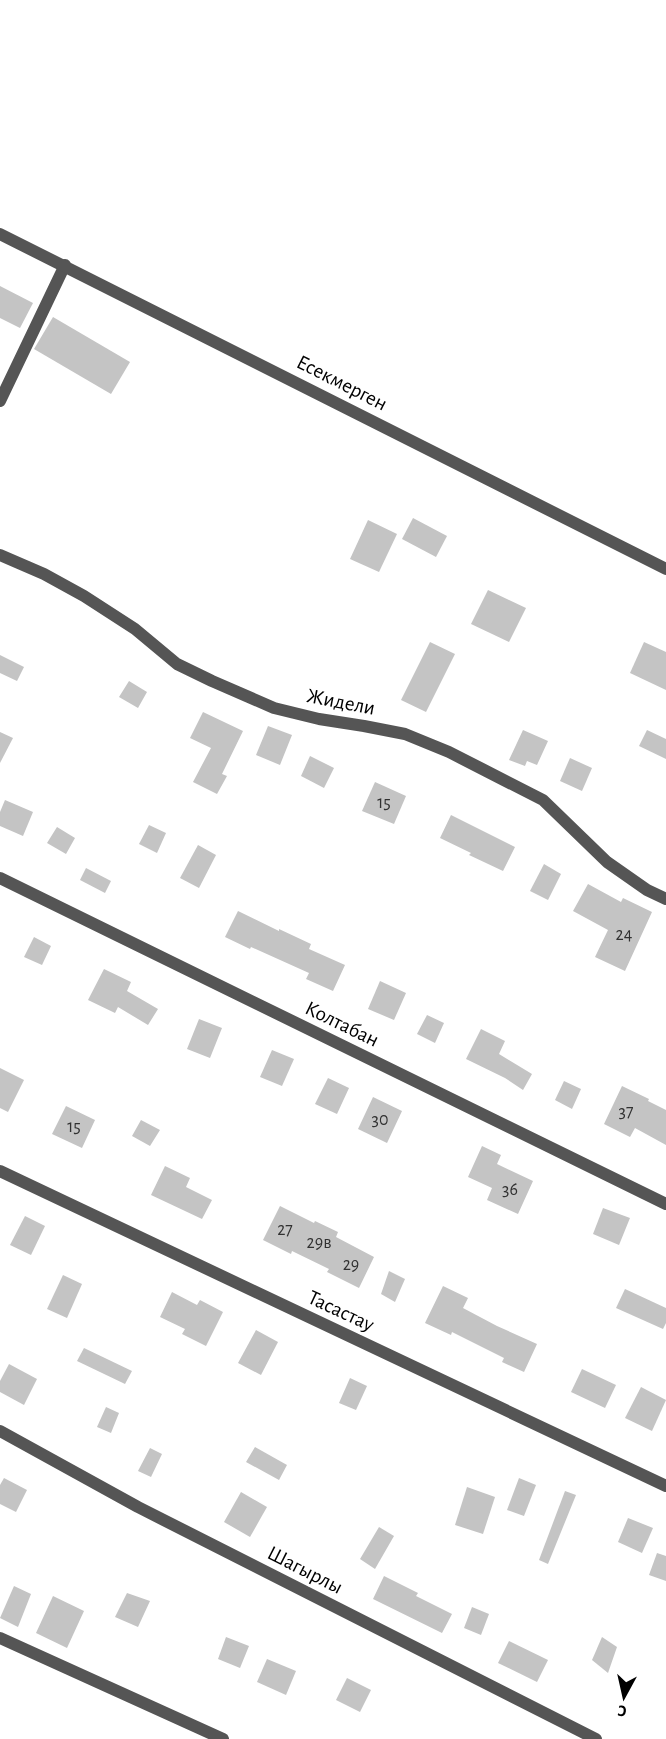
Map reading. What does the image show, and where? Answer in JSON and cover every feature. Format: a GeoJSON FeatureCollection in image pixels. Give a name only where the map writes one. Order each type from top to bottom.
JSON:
{"type":"FeatureCollection","features":[{"type":"Feature","properties":{"kind":"street","name":"Eсекмерген"},"geometry":{"type":"LineString","coordinates":[[0,234],[666,569]]}},
{"type":"Feature","properties":{"kind":"street"},"geometry":{"type":"LineString","coordinates":[[0,401],[65,265]]}},
{"type":"Feature","properties":{"kind":"street","name":"Жидели"},"geometry":{"type":"LineString","coordinates":[[0,555],[44,574],[84,596],[135,629],[177,664],[212,681],[274,708],[319,719],[405,734],[460,757],[543,800],[607,862],[647,890],[666,899]]}},
{"type":"Feature","properties":{"kind":"street","name":"Колтабан"},"geometry":{"type":"LineString","coordinates":[[0,878],[666,1204]]}},
{"type":"Feature","properties":{"kind":"street","name":"Тасастау"},"geometry":{"type":"LineString","coordinates":[[0,1171],[666,1486]]}},
{"type":"Feature","properties":{"kind":"street","name":"Шагырлы"},"geometry":{"type":"LineString","coordinates":[[0,1431],[138,1507],[596,1739]]}},
{"type":"Feature","properties":{"kind":"street"},"geometry":{"type":"LineString","coordinates":[[0,1638],[223,1739]]}},
{"type":"Feature","properties":{"kind":"building"},"geometry":{"type":"Polygon","coordinates":[[[0,286],[33,303],[20,328],[0,318],[0,286]]]}},
{"type":"Feature","properties":{"kind":"building"},"geometry":{"type":"Polygon","coordinates":[[[53,317],[130,362],[111,394],[34,349],[53,317]]]}},
{"type":"Feature","properties":{"kind":"building"},"geometry":{"type":"Polygon","coordinates":[[[413,518],[447,536],[436,557],[402,539],[413,518]]]}},
{"type":"Feature","properties":{"kind":"building"},"geometry":{"type":"Polygon","coordinates":[[[368,520],[397,534],[379,572],[350,559],[368,520]]]}},
{"type":"Feature","properties":{"kind":"building"},"geometry":{"type":"Polygon","coordinates":[[[488,590],[526,608],[509,642],[471,624],[488,590]]]}},
{"type":"Feature","properties":{"kind":"building"},"geometry":{"type":"Polygon","coordinates":[[[430,642],[455,654],[426,712],[401,700],[430,642]]]}},
{"type":"Feature","properties":{"kind":"building"},"geometry":{"type":"Polygon","coordinates":[[[644,642],[666,652],[666,690],[630,673],[644,642]]]}},
{"type":"Feature","properties":{"kind":"building"},"geometry":{"type":"Polygon","coordinates":[[[0,655],[24,667],[17,681],[0,673],[0,655]]]}},
{"type":"Feature","properties":{"kind":"building"},"geometry":{"type":"Polygon","coordinates":[[[129,681],[147,692],[138,708],[119,697],[129,681]]]}},
{"type":"Feature","properties":{"kind":"building"},"geometry":{"type":"Polygon","coordinates":[[[203,712],[243,731],[222,774],[227,776],[217,794],[193,782],[211,748],[190,738],[203,712]]]}},
{"type":"Feature","properties":{"kind":"building"},"geometry":{"type":"Polygon","coordinates":[[[268,726],[292,735],[280,765],[256,755],[268,726]]]}},
{"type":"Feature","properties":{"kind":"building"},"geometry":{"type":"Polygon","coordinates":[[[523,730],[548,741],[537,765],[527,761],[525,766],[509,760],[523,730]]]}},
{"type":"Feature","properties":{"kind":"building"},"geometry":{"type":"Polygon","coordinates":[[[647,730],[666,739],[666,759],[639,746],[647,730]]]}},
{"type":"Feature","properties":{"kind":"building"},"geometry":{"type":"Polygon","coordinates":[[[0,732],[13,738],[0,763],[0,732]]]}},
{"type":"Feature","properties":{"kind":"building"},"geometry":{"type":"Polygon","coordinates":[[[310,756],[334,768],[324,788],[301,776],[310,756]]]}},
{"type":"Feature","properties":{"kind":"building"},"geometry":{"type":"Polygon","coordinates":[[[570,758],[592,768],[582,791],[560,781],[570,758]]]}},
{"type":"Feature","properties":{"kind":"building"},"geometry":{"type":"Polygon","coordinates":[[[375,782],[406,796],[394,824],[362,811],[375,782]]]}},
{"type":"Feature","properties":{"kind":"building"},"geometry":{"type":"Polygon","coordinates":[[[5,800],[33,812],[23,836],[0,826],[0,812],[5,800]]]}},
{"type":"Feature","properties":{"kind":"building"},"geometry":{"type":"Polygon","coordinates":[[[451,815],[515,847],[503,871],[440,838],[451,815]]]}},
{"type":"Feature","properties":{"kind":"building"},"geometry":{"type":"Polygon","coordinates":[[[149,825],[166,833],[157,853],[139,844],[149,825]]]}},
{"type":"Feature","properties":{"kind":"building"},"geometry":{"type":"Polygon","coordinates":[[[57,827],[75,838],[66,854],[47,843],[57,827]]]}},
{"type":"Feature","properties":{"kind":"building"},"geometry":{"type":"Polygon","coordinates":[[[198,845],[216,855],[199,888],[180,878],[198,845]]]}},
{"type":"Feature","properties":{"kind":"building"},"geometry":{"type":"Polygon","coordinates":[[[544,864],[561,874],[548,900],[530,891],[544,864]]]}},
{"type":"Feature","properties":{"kind":"building"},"geometry":{"type":"Polygon","coordinates":[[[86,868],[111,881],[105,893],[80,880],[86,868]]]}},
{"type":"Feature","properties":{"kind":"building"},"geometry":{"type":"Polygon","coordinates":[[[588,884],[621,902],[623,898],[652,912],[625,971],[595,957],[608,930],[573,911],[588,884]]]}},
{"type":"Feature","properties":{"kind":"building"},"geometry":{"type":"Polygon","coordinates":[[[238,911],[311,944],[309,949],[345,965],[333,991],[306,979],[309,973],[225,937],[238,911]]]}},
{"type":"Feature","properties":{"kind":"building"},"geometry":{"type":"Polygon","coordinates":[[[34,937],[51,946],[42,965],[24,957],[34,937]]]}},
{"type":"Feature","properties":{"kind":"building"},"geometry":{"type":"Polygon","coordinates":[[[104,969],[131,982],[127,991],[158,1009],[148,1025],[118,1007],[115,1013],[88,1000],[104,969]]]}},
{"type":"Feature","properties":{"kind":"building"},"geometry":{"type":"Polygon","coordinates":[[[380,981],[406,993],[394,1020],[368,1009],[380,981]]]}},
{"type":"Feature","properties":{"kind":"building"},"geometry":{"type":"Polygon","coordinates":[[[427,1015],[444,1023],[435,1043],[417,1034],[427,1015]]]}},
{"type":"Feature","properties":{"kind":"building"},"geometry":{"type":"Polygon","coordinates":[[[199,1019],[222,1028],[210,1058],[187,1049],[199,1019]]]}},
{"type":"Feature","properties":{"kind":"building"},"geometry":{"type":"Polygon","coordinates":[[[481,1029],[505,1041],[499,1054],[532,1074],[523,1090],[505,1078],[466,1059],[481,1029]]]}},
{"type":"Feature","properties":{"kind":"building"},"geometry":{"type":"Polygon","coordinates":[[[272,1050],[294,1059],[282,1086],[260,1077],[272,1050]]]}},
{"type":"Feature","properties":{"kind":"building"},"geometry":{"type":"Polygon","coordinates":[[[0,1068],[24,1080],[8,1112],[0,1108],[0,1068]]]}},
{"type":"Feature","properties":{"kind":"building"},"geometry":{"type":"Polygon","coordinates":[[[328,1078],[349,1088],[337,1114],[315,1104],[328,1078]]]}},
{"type":"Feature","properties":{"kind":"building"},"geometry":{"type":"Polygon","coordinates":[[[564,1081],[581,1089],[572,1109],[555,1100],[564,1081]]]}},
{"type":"Feature","properties":{"kind":"building"},"geometry":{"type":"Polygon","coordinates":[[[622,1086],[666,1110],[666,1145],[635,1128],[630,1137],[604,1124],[622,1086]]]}},
{"type":"Feature","properties":{"kind":"building"},"geometry":{"type":"Polygon","coordinates":[[[373,1097],[402,1111],[387,1143],[358,1129],[373,1097]]]}},
{"type":"Feature","properties":{"kind":"building"},"geometry":{"type":"Polygon","coordinates":[[[66,1106],[95,1120],[82,1148],[52,1134],[66,1106]]]}},
{"type":"Feature","properties":{"kind":"building"},"geometry":{"type":"Polygon","coordinates":[[[141,1120],[160,1130],[150,1146],[132,1136],[141,1120]]]}},
{"type":"Feature","properties":{"kind":"building"},"geometry":{"type":"Polygon","coordinates":[[[482,1146],[501,1155],[497,1164],[533,1181],[518,1214],[487,1200],[492,1188],[468,1177],[482,1146]]]}},
{"type":"Feature","properties":{"kind":"building"},"geometry":{"type":"Polygon","coordinates":[[[165,1166],[190,1178],[186,1187],[212,1200],[202,1219],[151,1195],[165,1166]]]}},
{"type":"Feature","properties":{"kind":"building"},"geometry":{"type":"Polygon","coordinates":[[[280,1206],[338,1232],[336,1237],[374,1257],[359,1288],[327,1272],[329,1269],[263,1240],[280,1206]]]}},
{"type":"Feature","properties":{"kind":"building"},"geometry":{"type":"Polygon","coordinates":[[[603,1208],[630,1218],[619,1245],[593,1234],[603,1208]]]}},
{"type":"Feature","properties":{"kind":"building"},"geometry":{"type":"Polygon","coordinates":[[[25,1216],[45,1226],[31,1255],[10,1245],[25,1216]]]}},
{"type":"Feature","properties":{"kind":"building"},"geometry":{"type":"Polygon","coordinates":[[[389,1271],[405,1279],[395,1302],[381,1294],[389,1271]]]}},
{"type":"Feature","properties":{"kind":"building"},"geometry":{"type":"Polygon","coordinates":[[[63,1275],[82,1284],[67,1318],[47,1309],[63,1275]]]}},
{"type":"Feature","properties":{"kind":"building"},"geometry":{"type":"Polygon","coordinates":[[[443,1286],[468,1298],[463,1308],[537,1344],[524,1372],[502,1362],[504,1358],[452,1332],[451,1335],[425,1323],[443,1286]]]}},
{"type":"Feature","properties":{"kind":"building"},"geometry":{"type":"Polygon","coordinates":[[[625,1289],[666,1308],[666,1323],[663,1329],[616,1308],[625,1289]]]}},
{"type":"Feature","properties":{"kind":"building"},"geometry":{"type":"Polygon","coordinates":[[[172,1292],[197,1305],[200,1300],[223,1312],[206,1346],[182,1334],[185,1329],[160,1317],[172,1292]]]}},
{"type":"Feature","properties":{"kind":"building"},"geometry":{"type":"Polygon","coordinates":[[[256,1330],[278,1342],[261,1375],[238,1363],[256,1330]]]}},
{"type":"Feature","properties":{"kind":"building"},"geometry":{"type":"Polygon","coordinates":[[[84,1348],[132,1371],[125,1384],[77,1361],[84,1348]]]}},
{"type":"Feature","properties":{"kind":"building"},"geometry":{"type":"Polygon","coordinates":[[[9,1364],[37,1379],[24,1405],[0,1392],[0,1381],[9,1364]]]}},
{"type":"Feature","properties":{"kind":"building"},"geometry":{"type":"Polygon","coordinates":[[[582,1369],[616,1385],[605,1408],[571,1392],[582,1369]]]}},
{"type":"Feature","properties":{"kind":"building"},"geometry":{"type":"Polygon","coordinates":[[[350,1378],[367,1386],[356,1410],[339,1403],[350,1378]]]}},
{"type":"Feature","properties":{"kind":"building"},"geometry":{"type":"Polygon","coordinates":[[[641,1387],[666,1400],[652,1431],[625,1418],[641,1387]]]}},
{"type":"Feature","properties":{"kind":"building"},"geometry":{"type":"Polygon","coordinates":[[[106,1407],[119,1413],[111,1433],[97,1427],[106,1407]]]}},
{"type":"Feature","properties":{"kind":"building"},"geometry":{"type":"Polygon","coordinates":[[[255,1447],[287,1465],[279,1480],[246,1462],[255,1447]]]}},
{"type":"Feature","properties":{"kind":"building"},"geometry":{"type":"Polygon","coordinates":[[[150,1448],[162,1454],[151,1477],[138,1471],[150,1448]]]}},
{"type":"Feature","properties":{"kind":"building"},"geometry":{"type":"Polygon","coordinates":[[[4,1478],[27,1490],[16,1512],[0,1504],[0,1485],[4,1478]]]}},
{"type":"Feature","properties":{"kind":"building"},"geometry":{"type":"Polygon","coordinates":[[[519,1478],[536,1485],[524,1516],[507,1510],[519,1478]]]}},
{"type":"Feature","properties":{"kind":"building"},"geometry":{"type":"Polygon","coordinates":[[[467,1487],[495,1497],[483,1534],[455,1525],[467,1487]]]}},
{"type":"Feature","properties":{"kind":"building"},"geometry":{"type":"Polygon","coordinates":[[[565,1491],[576,1495],[548,1564],[539,1560],[565,1491]]]}},
{"type":"Feature","properties":{"kind":"building"},"geometry":{"type":"Polygon","coordinates":[[[241,1492],[267,1507],[250,1537],[224,1522],[241,1492]]]}},
{"type":"Feature","properties":{"kind":"building"},"geometry":{"type":"Polygon","coordinates":[[[628,1518],[653,1528],[642,1553],[618,1542],[628,1518]]]}},
{"type":"Feature","properties":{"kind":"building"},"geometry":{"type":"Polygon","coordinates":[[[379,1527],[394,1536],[375,1569],[360,1559],[379,1527]]]}},
{"type":"Feature","properties":{"kind":"building"},"geometry":{"type":"Polygon","coordinates":[[[657,1553],[666,1556],[666,1581],[649,1575],[657,1553]]]}},
{"type":"Feature","properties":{"kind":"building"},"geometry":{"type":"Polygon","coordinates":[[[384,1576],[418,1593],[416,1596],[452,1614],[442,1633],[373,1599],[384,1576]]]}},
{"type":"Feature","properties":{"kind":"building"},"geometry":{"type":"Polygon","coordinates":[[[14,1586],[31,1594],[18,1627],[0,1618],[14,1586]]]}},
{"type":"Feature","properties":{"kind":"building"},"geometry":{"type":"Polygon","coordinates":[[[127,1593],[150,1601],[138,1627],[115,1617],[127,1593]]]}},
{"type":"Feature","properties":{"kind":"building"},"geometry":{"type":"Polygon","coordinates":[[[53,1596],[84,1611],[67,1648],[36,1633],[53,1596]]]}},
{"type":"Feature","properties":{"kind":"building"},"geometry":{"type":"Polygon","coordinates":[[[472,1607],[489,1614],[481,1635],[464,1628],[472,1607]]]}},
{"type":"Feature","properties":{"kind":"building"},"geometry":{"type":"Polygon","coordinates":[[[226,1637],[249,1646],[240,1668],[218,1659],[226,1637]]]}},
{"type":"Feature","properties":{"kind":"building"},"geometry":{"type":"Polygon","coordinates":[[[602,1637],[617,1647],[608,1673],[592,1660],[602,1637]]]}},
{"type":"Feature","properties":{"kind":"building"},"geometry":{"type":"Polygon","coordinates":[[[509,1641],[548,1660],[537,1682],[498,1663],[509,1641]]]}},
{"type":"Feature","properties":{"kind":"building"},"geometry":{"type":"Polygon","coordinates":[[[267,1659],[296,1671],[286,1695],[257,1682],[267,1659]]]}},
{"type":"Feature","properties":{"kind":"building"},"geometry":{"type":"Polygon","coordinates":[[[347,1678],[371,1690],[360,1712],[336,1700],[347,1678]]]}}]}
